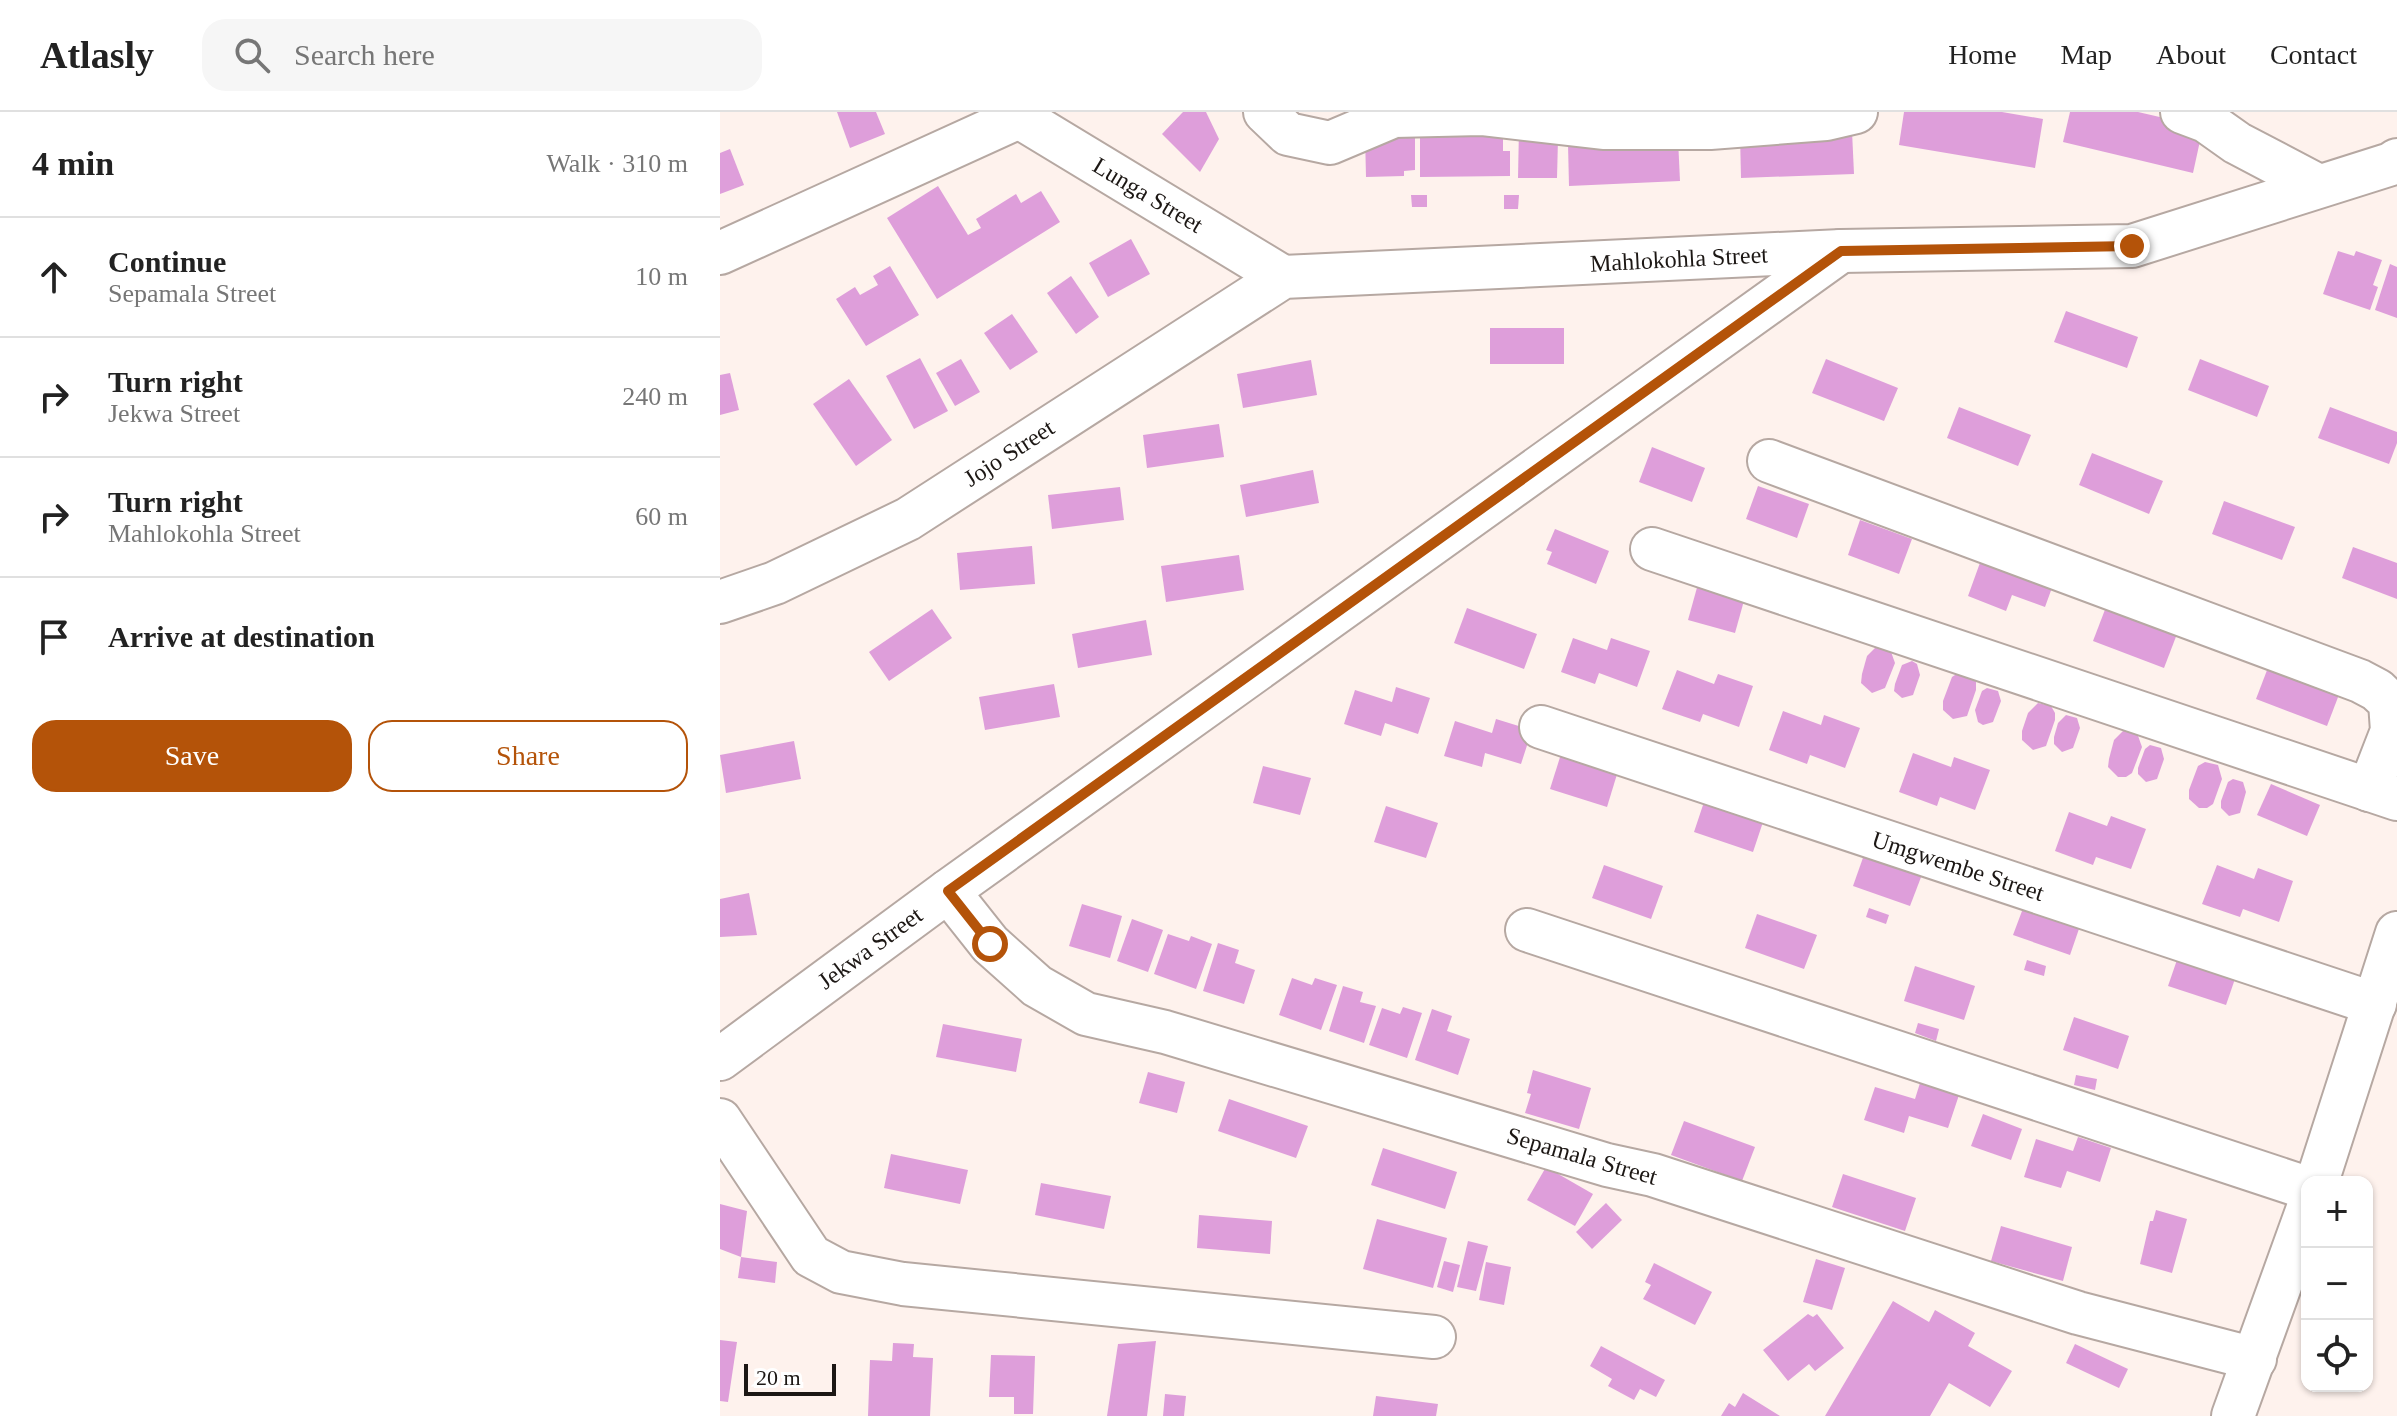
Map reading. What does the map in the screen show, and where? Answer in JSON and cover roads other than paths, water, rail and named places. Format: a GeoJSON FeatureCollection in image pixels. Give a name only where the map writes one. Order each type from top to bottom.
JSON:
{"type":"FeatureCollection","features":[{"type":"Feature","properties":{"kind":"street"},"geometry":{"type":"LineString","coordinates":[[1265,112],[1288,134],[1330,143],[1394,116],[1481,114],[1603,128],[1710,128],[1826,119],[1856,112]]}},
{"type":"Feature","properties":{"kind":"street"},"geometry":{"type":"LineString","coordinates":[[2182,112],[2206,121],[2237,143],[2319,186]]}},
{"type":"Feature","properties":{"kind":"street"},"geometry":{"type":"LineString","coordinates":[[720,253],[1017,115]]}},
{"type":"Feature","properties":{"kind":"street","name":"Lunga Street"},"geometry":{"type":"LineString","coordinates":[[1017,115],[1283,277]]}},
{"type":"Feature","properties":{"kind":"street","name":"Mahlokohla Street"},"geometry":{"type":"LineString","coordinates":[[1283,277],[1841,251],[2132,246],[2397,160]]}},
{"type":"Feature","properties":{"kind":"street","name":"Jekwa Street"},"geometry":{"type":"LineString","coordinates":[[728,1038],[948,891],[1841,251]]}},
{"type":"Feature","properties":{"kind":"street","name":"Jojo Street"},"geometry":{"type":"LineString","coordinates":[[720,602],[775,583],[908,519],[1283,277]]}},
{"type":"Feature","properties":{"kind":"street"},"geometry":{"type":"LineString","coordinates":[[1652,549],[2383,794],[2392,731],[2390,702],[2377,690],[2360,681],[1769,461]]}},
{"type":"Feature","properties":{"kind":"street","name":"Umgwembe Street"},"geometry":{"type":"LineString","coordinates":[[1541,727],[2375,1004]]}},
{"type":"Feature","properties":{"kind":"street","name":"Sepamala Street"},"geometry":{"type":"LineString","coordinates":[[948,891],[990,944],[1037,986],[1086,1014],[1165,1032],[1607,1165],[1653,1175],[2078,1313],[2255,1359]]}},
{"type":"Feature","properties":{"kind":"street"},"geometry":{"type":"LineString","coordinates":[[1527,930],[2301,1186]]}},
{"type":"Feature","properties":{"kind":"street"},"geometry":{"type":"LineString","coordinates":[[2319,1176],[2397,933]]}},
{"type":"Feature","properties":{"kind":"street"},"geometry":{"type":"LineString","coordinates":[[720,1120],[811,1256],[841,1272],[903,1284],[1434,1337]]}},
{"type":"Feature","properties":{"kind":"street"},"geometry":{"type":"LineString","coordinates":[[2233,1416],[2301,1228]]}}]}
